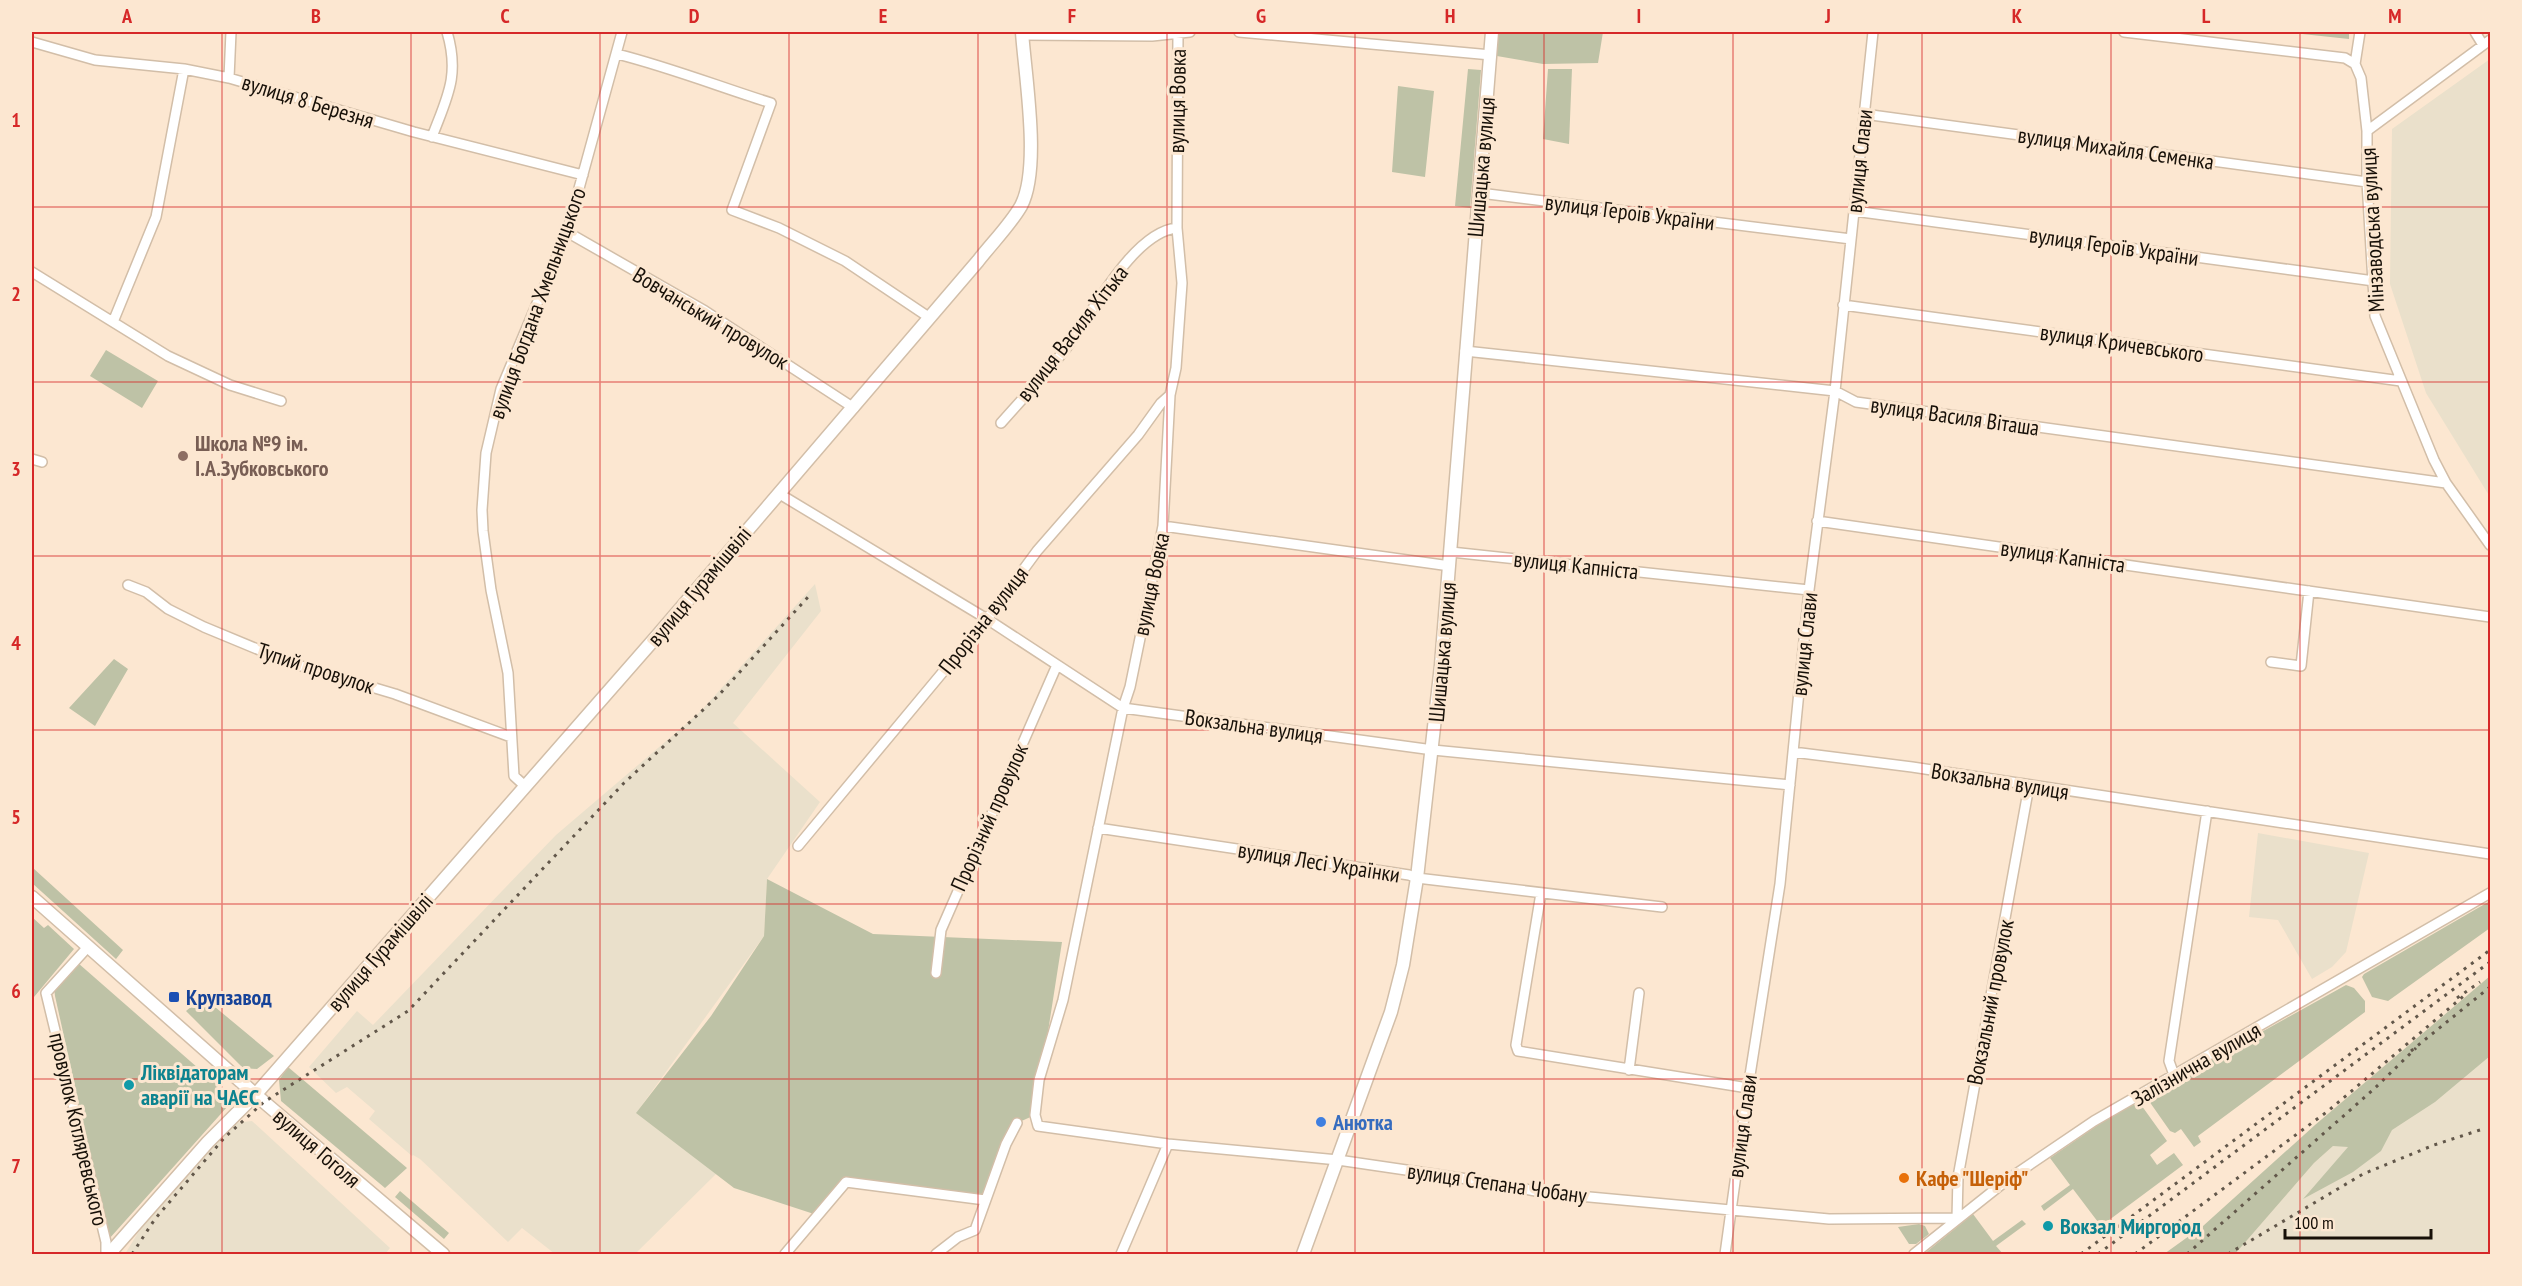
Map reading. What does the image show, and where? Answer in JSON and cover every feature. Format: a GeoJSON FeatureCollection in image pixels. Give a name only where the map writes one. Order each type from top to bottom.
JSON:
{"type":"FeatureCollection","features":[{"type":"Feature","properties":{"kind":"street"},"geometry":{"type":"LineString","coordinates":[[229,78],[231,32]]}},
{"type":"Feature","properties":{"kind":"street"},"geometry":{"type":"LineString","coordinates":[[432,137],[450,93],[453,77],[447,32]]}},
{"type":"Feature","properties":{"kind":"street","name":"вулиця Богдана Хмельницького"},"geometry":{"type":"LineString","coordinates":[[526,787],[514,776],[508,673],[491,590],[483,531],[482,510],[486,453],[501,389],[567,232],[622,32]]}},
{"type":"Feature","properties":{"kind":"street","name":"вулиця Вовка"},"geometry":{"type":"LineString","coordinates":[[1038,1126],[1035,1115],[1039,1076],[1063,1000],[1163,526],[1170,395],[1176,368],[1182,283],[1177,228],[1178,32]]}},
{"type":"Feature","properties":{"kind":"street"},"geometry":{"type":"LineString","coordinates":[[1022,33],[1152,36],[1190,32]]}},
{"type":"Feature","properties":{"kind":"street"},"geometry":{"type":"LineString","coordinates":[[1239,32],[1491,55]]}},
{"type":"Feature","properties":{"kind":"street","name":"Шишацька вулиця"},"geometry":{"type":"LineString","coordinates":[[1303,1254],[1391,1012],[1403,965],[1417,878],[1433,750],[1450,566],[1465,351],[1480,193],[1482,133],[1492,32]]}},
{"type":"Feature","properties":{"kind":"street","name":"вулиця Слави"},"geometry":{"type":"LineString","coordinates":[[1725,1254],[1780,884],[1809,590],[1835,391],[1873,32]]}},
{"type":"Feature","properties":{"kind":"street"},"geometry":{"type":"LineString","coordinates":[[2124,32],[2345,58],[2355,64]]}},
{"type":"Feature","properties":{"kind":"street","name":"Мінзаводська вулиця"},"geometry":{"type":"LineString","coordinates":[[2360,32],[2355,64],[2361,78],[2367,131],[2367,182],[2375,316],[2434,460],[2446,483],[2490,545]]}},
{"type":"Feature","properties":{"kind":"street"},"geometry":{"type":"LineString","coordinates":[[2367,131],[2487,42],[2475,32]]}},
{"type":"Feature","properties":{"kind":"street","name":"вулиця Гурамішвілі"},"geometry":{"type":"LineString","coordinates":[[108,1254],[208,1142],[256,1094],[526,787],[778,493],[854,408],[1020,207],[1030,181],[1031,155],[1022,33]]}},
{"type":"Feature","properties":{"kind":"street","name":"вулиця 8 Березня"},"geometry":{"type":"LineString","coordinates":[[32,42],[95,60],[184,69],[229,78],[432,137],[583,175]]}},
{"type":"Feature","properties":{"kind":"street"},"geometry":{"type":"LineString","coordinates":[[617,54],[660,65],[771,103],[732,210],[779,228],[845,261],[930,318]]}},
{"type":"Feature","properties":{"kind":"street"},"geometry":{"type":"LineString","coordinates":[[113,322],[156,217],[184,69]]}},
{"type":"Feature","properties":{"kind":"street","name":"вулиця Михайля Семенка"},"geometry":{"type":"LineString","coordinates":[[1864,114],[2367,182]]}},
{"type":"Feature","properties":{"kind":"street","name":"вулиця Героїв України"},"geometry":{"type":"LineString","coordinates":[[1480,193],[1851,239]]}},
{"type":"Feature","properties":{"kind":"street","name":"вулиця Героїв України"},"geometry":{"type":"LineString","coordinates":[[1854,211],[2374,281]]}},
{"type":"Feature","properties":{"kind":"street","name":"вулиця Василя Хітька"},"geometry":{"type":"LineString","coordinates":[[1001,423],[1068,347],[1122,265],[1158,234],[1177,228]]}},
{"type":"Feature","properties":{"kind":"street","name":"Вовчанський провулок"},"geometry":{"type":"LineString","coordinates":[[567,232],[705,311],[854,408]]}},
{"type":"Feature","properties":{"kind":"street"},"geometry":{"type":"LineString","coordinates":[[32,272],[168,356],[230,385],[281,401]]}},
{"type":"Feature","properties":{"kind":"street","name":"вулиця Кричевського"},"geometry":{"type":"LineString","coordinates":[[1843,305],[2401,381]]}},
{"type":"Feature","properties":{"kind":"street","name":"вулиця Василя Віташа"},"geometry":{"type":"LineString","coordinates":[[1465,351],[1835,391],[1856,402],[2446,483]]}},
{"type":"Feature","properties":{"kind":"street","name":"Прорізна вулиця"},"geometry":{"type":"LineString","coordinates":[[798,846],[987,619],[1037,551],[1170,395]]}},
{"type":"Feature","properties":{"kind":"street"},"geometry":{"type":"LineString","coordinates":[[32,459],[42,462]]}},
{"type":"Feature","properties":{"kind":"street","name":"Вокзальна вулиця"},"geometry":{"type":"LineString","coordinates":[[778,493],[987,619],[1123,708],[1433,750],[1790,785]]}},
{"type":"Feature","properties":{"kind":"street","name":"вулиця Капніста"},"geometry":{"type":"LineString","coordinates":[[1817,521],[2490,616]]}},
{"type":"Feature","properties":{"kind":"street"},"geometry":{"type":"LineString","coordinates":[[1163,526],[1450,566]]}},
{"type":"Feature","properties":{"kind":"street","name":"вулиця Капніста"},"geometry":{"type":"LineString","coordinates":[[1451,552],[1809,590]]}},
{"type":"Feature","properties":{"kind":"street","name":"Тупий провулок"},"geometry":{"type":"LineString","coordinates":[[128,585],[146,592],[168,609],[204,627],[291,663],[395,694],[511,737]]}},
{"type":"Feature","properties":{"kind":"street"},"geometry":{"type":"LineString","coordinates":[[2271,662],[2301,666],[2309,591]]}},
{"type":"Feature","properties":{"kind":"street","name":"Прорізний провулок"},"geometry":{"type":"LineString","coordinates":[[936,973],[941,930],[1057,664]]}},
{"type":"Feature","properties":{"kind":"street","name":"Вокзальна вулиця"},"geometry":{"type":"LineString","coordinates":[[1793,752],[2490,854]]}},
{"type":"Feature","properties":{"kind":"street","name":"Вокзальний провулок"},"geometry":{"type":"LineString","coordinates":[[1957,1218],[1958,1177],[2029,786]]}},
{"type":"Feature","properties":{"kind":"street"},"geometry":{"type":"LineString","coordinates":[[2174,1076],[2169,1061],[2207,811]]}},
{"type":"Feature","properties":{"kind":"street","name":"вулиця Лесі Українки"},"geometry":{"type":"LineString","coordinates":[[1098,828],[1417,878],[1662,907]]}},
{"type":"Feature","properties":{"kind":"street"},"geometry":{"type":"LineString","coordinates":[[1541,893],[1516,1047],[1522,1053],[1748,1088]]}},
{"type":"Feature","properties":{"kind":"street","name":"Залізнична вулиця"},"geometry":{"type":"LineString","coordinates":[[1914,1254],[1957,1218],[2044,1154],[2094,1121],[2490,893]]}},
{"type":"Feature","properties":{"kind":"street","name":"вулиця Гоголя"},"geometry":{"type":"LineString","coordinates":[[32,897],[87,948],[443,1254]]}},
{"type":"Feature","properties":{"kind":"street","name":"провулок Котляревського"},"geometry":{"type":"LineString","coordinates":[[87,948],[46,993],[108,1254]]}},
{"type":"Feature","properties":{"kind":"street"},"geometry":{"type":"LineString","coordinates":[[1629,1070],[1638,993]]}},
{"type":"Feature","properties":{"kind":"street"},"geometry":{"type":"LineString","coordinates":[[936,1254],[958,1237],[975,1230],[1006,1144],[1017,1123]]}},
{"type":"Feature","properties":{"kind":"street","name":"вулиця Степана Чобану"},"geometry":{"type":"LineString","coordinates":[[1038,1126],[1168,1144],[1338,1160],[1481,1180],[1546,1193],[1830,1219],[1957,1218]]}},
{"type":"Feature","properties":{"kind":"street"},"geometry":{"type":"LineString","coordinates":[[1120,1254],[1168,1144]]}},
{"type":"Feature","properties":{"kind":"street"},"geometry":{"type":"LineString","coordinates":[[785,1254],[846,1182],[985,1200]]}},
{"type":"Feature","properties":{"kind":"shaded area"},"geometry":{"type":"Polygon","coordinates":[[[2490,59],[2490,497],[2426,393],[2390,284],[2392,129],[2490,59]]]}},
{"type":"Feature","properties":{"kind":"shaded area"},"geometry":{"type":"Polygon","coordinates":[[[815,584],[821,611],[733,723],[820,802],[767,879],[764,936],[637,1112],[716,1174],[635,1254],[555,1254],[522,1228],[508,1242],[420,1159],[412,1156],[369,1119],[375,1111],[347,1087],[336,1093],[309,1067],[357,1011],[373,1025],[556,835],[699,713],[815,584]]]}},
{"type":"Feature","properties":{"kind":"shaded area"},"geometry":{"type":"Polygon","coordinates":[[[2258,833],[2369,853],[2346,952],[2332,967],[2312,979],[2278,920],[2249,917],[2258,833]]]}},
{"type":"Feature","properties":{"kind":"shaded area"},"geometry":{"type":"Polygon","coordinates":[[[2490,1005],[2490,1254],[2235,1254],[2314,1163],[2490,1005]]]}},
{"type":"Feature","properties":{"kind":"shaded area"},"geometry":{"type":"Polygon","coordinates":[[[252,1121],[390,1248],[385,1254],[125,1254],[141,1228],[234,1123],[252,1121]]]}},
{"type":"Feature","properties":{"kind":"green space"},"geometry":{"type":"Polygon","coordinates":[[[1493,32],[1603,32],[1598,63],[1543,64],[1491,55],[1493,32]]]}},
{"type":"Feature","properties":{"kind":"green space"},"geometry":{"type":"Polygon","coordinates":[[[2283,32],[2349,32],[2349,39],[2283,32]]]}},
{"type":"Feature","properties":{"kind":"green space"},"geometry":{"type":"Polygon","coordinates":[[[1468,69],[1481,70],[1470,208],[1455,206],[1468,69]]]}},
{"type":"Feature","properties":{"kind":"green space"},"geometry":{"type":"Polygon","coordinates":[[[1548,69],[1572,69],[1569,144],[1543,139],[1548,69]]]}},
{"type":"Feature","properties":{"kind":"green space"},"geometry":{"type":"Polygon","coordinates":[[[1398,86],[1434,91],[1425,177],[1392,172],[1398,86]]]}},
{"type":"Feature","properties":{"kind":"green space"},"geometry":{"type":"Polygon","coordinates":[[[106,350],[158,381],[142,408],[90,376],[106,350]]]}},
{"type":"Feature","properties":{"kind":"green space"},"geometry":{"type":"Polygon","coordinates":[[[114,659],[128,669],[95,726],[69,708],[114,659]]]}},
{"type":"Feature","properties":{"kind":"green space"},"geometry":{"type":"Polygon","coordinates":[[[33,868],[123,950],[116,959],[32,883],[33,868]]]}},
{"type":"Feature","properties":{"kind":"green space"},"geometry":{"type":"Polygon","coordinates":[[[767,879],[873,934],[1062,942],[1035,1115],[1017,1123],[985,1200],[846,1182],[817,1215],[734,1188],[636,1113],[711,1016],[764,936],[767,879]]]}},
{"type":"Feature","properties":{"kind":"green space"},"geometry":{"type":"Polygon","coordinates":[[[2490,901],[2490,928],[2388,1001],[2372,997],[2362,977],[2364,974],[2490,901]]]}},
{"type":"Feature","properties":{"kind":"green space"},"geometry":{"type":"Polygon","coordinates":[[[32,917],[44,928],[48,925],[74,949],[34,997],[32,994],[32,917]]]}},
{"type":"Feature","properties":{"kind":"green space"},"geometry":{"type":"Polygon","coordinates":[[[78,963],[230,1096],[227,1107],[109,1239],[55,996],[54,987],[78,963]]]}},
{"type":"Feature","properties":{"kind":"green space"},"geometry":{"type":"Polygon","coordinates":[[[2490,976],[2490,1056],[2435,1102],[2392,1130],[2381,1151],[2353,1172],[2303,1199],[2348,1147],[2333,1146],[2314,1163],[2235,1254],[2164,1254],[2203,1226],[2315,1125],[2490,976]]]}},
{"type":"Feature","properties":{"kind":"green space"},"geometry":{"type":"Polygon","coordinates":[[[2346,985],[2354,988],[2365,1001],[2365,1012],[2198,1136],[2201,1142],[2194,1147],[2181,1129],[2175,1133],[2170,1131],[2149,1101],[2147,1097],[2150,1094],[2346,985]]]}},
{"type":"Feature","properties":{"kind":"green space"},"geometry":{"type":"Polygon","coordinates":[[[203,997],[274,1056],[257,1069],[243,1068],[186,1011],[203,997]]]}},
{"type":"Feature","properties":{"kind":"green space"},"geometry":{"type":"Polygon","coordinates":[[[288,1067],[407,1168],[385,1188],[281,1101],[279,1080],[288,1067]]]}},
{"type":"Feature","properties":{"kind":"green space"},"geometry":{"type":"Polygon","coordinates":[[[2139,1102],[2167,1141],[2150,1155],[2157,1165],[2174,1153],[2183,1165],[2101,1226],[2073,1189],[2044,1211],[2041,1206],[2070,1185],[2050,1158],[2111,1116],[2139,1102]]]}},
{"type":"Feature","properties":{"kind":"green space"},"geometry":{"type":"Polygon","coordinates":[[[400,1191],[449,1233],[444,1239],[395,1197],[400,1191]]]}},
{"type":"Feature","properties":{"kind":"green space"},"geometry":{"type":"Polygon","coordinates":[[[1973,1214],[1993,1241],[2022,1220],[2026,1224],[1996,1246],[2003,1254],[1924,1254],[1973,1214]]]}},
{"type":"Feature","properties":{"kind":"green space"},"geometry":{"type":"Polygon","coordinates":[[[1919,1224],[1925,1226],[1929,1234],[1916,1244],[1909,1244],[1898,1227],[1919,1224]]]}},
{"type":"Feature","properties":{"kind":"railway"},"geometry":{"type":"LineString","coordinates":[[132,1254],[155,1219],[225,1137],[264,1102],[408,1011],[624,783],[718,696],[809,596]]}},
{"type":"Feature","properties":{"kind":"railway"},"geometry":{"type":"LineString","coordinates":[[2081,1254],[2490,950]]}},
{"type":"Feature","properties":{"kind":"railway"},"geometry":{"type":"LineString","coordinates":[[2098,1254],[2490,962]]}},
{"type":"Feature","properties":{"kind":"railway"},"geometry":{"type":"LineString","coordinates":[[2457,998],[2480,982]]}},
{"type":"Feature","properties":{"kind":"railway"},"geometry":{"type":"LineString","coordinates":[[2411,1051],[2490,987]]}},
{"type":"Feature","properties":{"kind":"railway"},"geometry":{"type":"LineString","coordinates":[[2135,1254],[2328,1111],[2466,994]]}},
{"type":"Feature","properties":{"kind":"railway"},"geometry":{"type":"LineString","coordinates":[[2187,1254],[2374,1089],[2416,1048]]}},
{"type":"Feature","properties":{"kind":"railway"},"geometry":{"type":"LineString","coordinates":[[2228,1254],[2363,1174],[2434,1145],[2483,1129]]}},
{"type":"Feature","properties":{"kind":"place","name":"Школа №9 ім. І.А.Зубковського"},"geometry":{"type":"Point","coordinates":[183,456]}},
{"type":"Feature","properties":{"kind":"place","name":"Крупзавод"},"geometry":{"type":"Point","coordinates":[174,997]}},
{"type":"Feature","properties":{"kind":"place","name":"Ліквідаторам аварії на ЧАЄС"},"geometry":{"type":"Point","coordinates":[129,1085]}},
{"type":"Feature","properties":{"kind":"place","name":"Анютка"},"geometry":{"type":"Point","coordinates":[1321,1122]}},
{"type":"Feature","properties":{"kind":"place","name":"Кафе \"Шеріф\""},"geometry":{"type":"Point","coordinates":[1904,1178]}},
{"type":"Feature","properties":{"kind":"place","name":"Вокзал Миргород"},"geometry":{"type":"Point","coordinates":[2048,1226]}}]}
